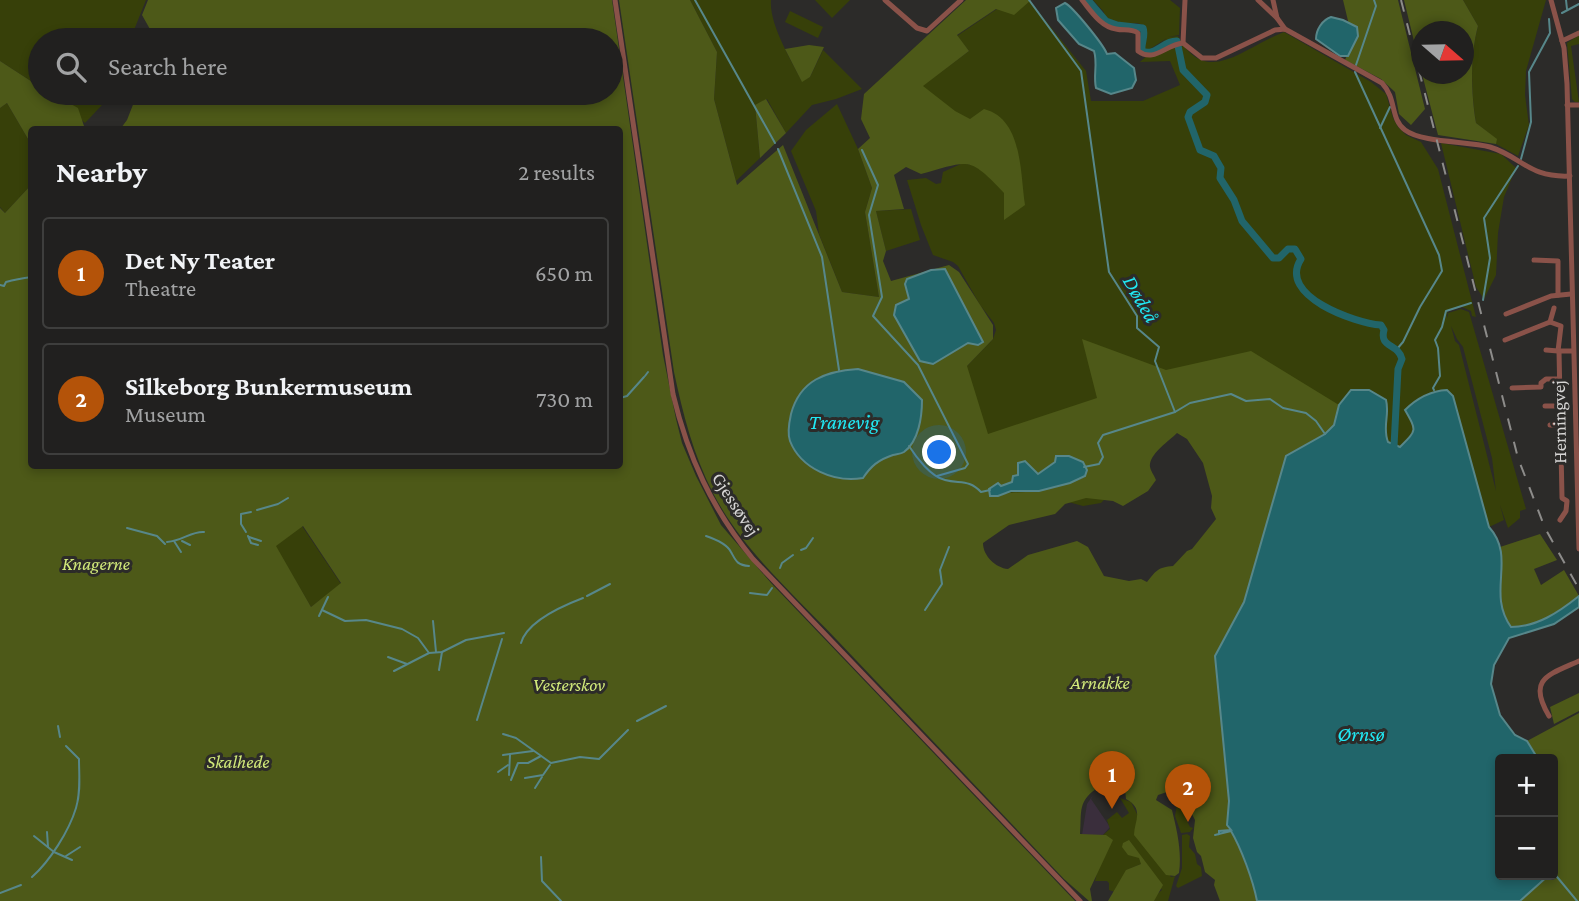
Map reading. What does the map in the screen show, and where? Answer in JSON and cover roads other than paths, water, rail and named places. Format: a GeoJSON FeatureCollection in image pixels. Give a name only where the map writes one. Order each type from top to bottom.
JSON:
{"type":"FeatureCollection","features":[{"type":"Feature","properties":{"kind":"street","name":"Gjessøvej"},"geometry":{"type":"LineString","coordinates":[[615,0],[619,28]]}},
{"type":"Feature","properties":{"kind":"street"},"geometry":{"type":"LineString","coordinates":[[885,0],[917,28],[927,31],[961,0]]}},
{"type":"Feature","properties":{"kind":"street"},"geometry":{"type":"LineString","coordinates":[[1082,0],[1108,27],[1138,33],[1137,47],[1141,54],[1153,56],[1175,44],[1183,43],[1202,58],[1216,58],[1275,30],[1285,29]]}},
{"type":"Feature","properties":{"kind":"street"},"geometry":{"type":"LineString","coordinates":[[1183,43],[1185,0]]}},
{"type":"Feature","properties":{"kind":"street"},"geometry":{"type":"LineString","coordinates":[[1258,0],[1285,29],[1382,83],[1392,97],[1399,123],[1410,133],[1488,147],[1539,173],[1570,176]]}},
{"type":"Feature","properties":{"kind":"street"},"geometry":{"type":"LineString","coordinates":[[1273,0],[1277,18]]}},
{"type":"Feature","properties":{"kind":"street","name":"Herningvej"},"geometry":{"type":"LineString","coordinates":[[1551,0],[1562,41],[1567,105],[1579,549]]}},
{"type":"Feature","properties":{"kind":"street"},"geometry":{"type":"LineString","coordinates":[[1562,41],[1579,33]]}},
{"type":"Feature","properties":{"kind":"street","name":"Gjessøvej"},"geometry":{"type":"LineString","coordinates":[[623,54],[673,394],[691,456],[704,486],[722,517],[754,559],[1080,901]]}},
{"type":"Feature","properties":{"kind":"street"},"geometry":{"type":"LineString","coordinates":[[1567,105],[1579,105]]}},
{"type":"Feature","properties":{"kind":"street"},"geometry":{"type":"LineString","coordinates":[[1534,260],[1558,261],[1558,295]]}},
{"type":"Feature","properties":{"kind":"street"},"geometry":{"type":"LineString","coordinates":[[1571,268],[1579,268]]}},
{"type":"Feature","properties":{"kind":"street"},"geometry":{"type":"LineString","coordinates":[[1506,314],[1558,295],[1571,294]]}},
{"type":"Feature","properties":{"kind":"street"},"geometry":{"type":"LineString","coordinates":[[1550,322],[1554,308]]}},
{"type":"Feature","properties":{"kind":"street"},"geometry":{"type":"LineString","coordinates":[[1504,340],[1550,322],[1561,326],[1558,351],[1562,498],[1567,501],[1566,511],[1560,520]]}},
{"type":"Feature","properties":{"kind":"street"},"geometry":{"type":"LineString","coordinates":[[1546,350],[1573,351]]}},
{"type":"Feature","properties":{"kind":"street"},"geometry":{"type":"LineString","coordinates":[[1512,388],[1541,387],[1541,383],[1546,379],[1559,379]]}},
{"type":"Feature","properties":{"kind":"street"},"geometry":{"type":"LineString","coordinates":[[1545,406],[1560,406]]}},
{"type":"Feature","properties":{"kind":"street"},"geometry":{"type":"LineString","coordinates":[[1550,425],[1560,425]]}},
{"type":"Feature","properties":{"kind":"street"},"geometry":{"type":"LineString","coordinates":[[1562,461],[1575,461]]}},
{"type":"Feature","properties":{"kind":"street"},"geometry":{"type":"LineString","coordinates":[[1549,716],[1539,695],[1541,682],[1549,675],[1579,661]]}},
{"type":"Feature","properties":{"kind":"water"},"geometry":{"type":"Polygon","coordinates":[[[1065,3],[1088,26],[1107,54],[1115,53],[1134,68],[1136,80],[1132,88],[1111,94],[1096,88],[1094,51],[1079,44],[1058,20],[1056,8],[1065,3]]]}},
{"type":"Feature","properties":{"kind":"water"},"geometry":{"type":"Polygon","coordinates":[[[1331,17],[1357,27],[1358,36],[1348,56],[1340,56],[1316,39],[1320,26],[1331,17]]]}},
{"type":"Feature","properties":{"kind":"water"},"geometry":{"type":"Polygon","coordinates":[[[945,269],[983,342],[978,345],[968,343],[933,364],[920,361],[894,315],[896,305],[909,299],[905,284],[907,279],[931,270],[945,269]]]}},
{"type":"Feature","properties":{"kind":"water","name":"Tranevig"},"geometry":{"type":"Polygon","coordinates":[[[858,369],[904,382],[922,400],[920,421],[913,441],[904,452],[879,461],[863,478],[830,476],[811,466],[795,451],[789,435],[791,414],[795,402],[808,385],[825,375],[858,369]]]}},
{"type":"Feature","properties":{"kind":"water","name":"Ørnsø"},"geometry":{"type":"Polygon","coordinates":[[[1351,390],[1369,390],[1386,400],[1386,437],[1388,442],[1400,447],[1413,430],[1405,410],[1429,394],[1447,390],[1453,396],[1489,527],[1501,551],[1501,601],[1511,627],[1547,618],[1579,596],[1579,607],[1554,624],[1509,638],[1494,665],[1491,684],[1500,715],[1515,735],[1527,741],[1535,754],[1495,754],[1495,880],[1543,880],[1520,901],[1257,901],[1246,864],[1231,831],[1219,834],[1219,831],[1231,830],[1227,825],[1229,801],[1215,656],[1244,602],[1286,456],[1325,434],[1334,425],[1339,405],[1351,390]]]}},
{"type":"Feature","properties":{"kind":"water"},"geometry":{"type":"Polygon","coordinates":[[[1056,456],[1069,456],[1083,462],[1087,470],[1085,476],[1039,491],[1011,491],[990,496],[989,489],[998,483],[1001,486],[1012,482],[1013,476],[1018,475],[1018,463],[1025,461],[1038,474],[1055,462],[1056,456]]]}},
{"type":"Feature","properties":{"kind":"waterway"},"geometry":{"type":"LineString","coordinates":[[695,0],[775,143]]}},
{"type":"Feature","properties":{"kind":"waterway","name":"Dødeå"},"geometry":{"type":"LineString","coordinates":[[1029,0],[1081,71],[1109,272],[1137,316],[1137,328],[1159,347],[1155,361],[1175,412],[1190,403],[1231,394],[1246,401],[1270,399],[1283,408],[1306,413],[1325,434]]}},
{"type":"Feature","properties":{"kind":"waterway"},"geometry":{"type":"LineString","coordinates":[[1088,0],[1106,21],[1143,28],[1142,51],[1151,52],[1177,41],[1183,70],[1207,95],[1205,102],[1190,112],[1188,117],[1200,150],[1214,156],[1221,168],[1220,178],[1234,200],[1242,221],[1273,258],[1279,258],[1288,249],[1295,249],[1301,259],[1296,272],[1300,285],[1309,296],[1338,313],[1381,325],[1384,340],[1397,350],[1402,359],[1398,369],[1394,446]]}},
{"type":"Feature","properties":{"kind":"waterway"},"geometry":{"type":"LineString","coordinates":[[1356,65],[1376,6],[1374,0]]}},
{"type":"Feature","properties":{"kind":"waterway"},"geometry":{"type":"LineString","coordinates":[[1566,0],[1567,9]]}},
{"type":"Feature","properties":{"kind":"waterway"},"geometry":{"type":"LineString","coordinates":[[1562,13],[1579,4]]}},
{"type":"Feature","properties":{"kind":"waterway"},"geometry":{"type":"LineString","coordinates":[[1521,159],[1531,122],[1529,72],[1550,33],[1549,19]]}},
{"type":"Feature","properties":{"kind":"waterway"},"geometry":{"type":"LineString","coordinates":[[1355,72],[1439,255],[1442,271],[1397,349]]}},
{"type":"Feature","properties":{"kind":"waterway"},"geometry":{"type":"LineString","coordinates":[[1380,128],[1390,107]]}},
{"type":"Feature","properties":{"kind":"waterway"},"geometry":{"type":"LineString","coordinates":[[778,149],[822,257],[839,370]]}},
{"type":"Feature","properties":{"kind":"waterway"},"geometry":{"type":"LineString","coordinates":[[862,150],[878,185],[869,215],[882,297],[873,316],[918,365],[968,464],[965,468],[937,476]]}},
{"type":"Feature","properties":{"kind":"waterway"},"geometry":{"type":"LineString","coordinates":[[1483,300],[1490,258],[1484,218],[1518,166]]}},
{"type":"Feature","properties":{"kind":"waterway"},"geometry":{"type":"LineString","coordinates":[[0,285],[28,278]]}},
{"type":"Feature","properties":{"kind":"waterway"},"geometry":{"type":"LineString","coordinates":[[1434,390],[1440,376],[1435,340],[1446,311],[1471,303]]}},
{"type":"Feature","properties":{"kind":"waterway"},"geometry":{"type":"LineString","coordinates":[[645,376],[648,372]]}},
{"type":"Feature","properties":{"kind":"waterway"},"geometry":{"type":"LineString","coordinates":[[623,397],[644,377]]}},
{"type":"Feature","properties":{"kind":"waterway"},"geometry":{"type":"LineString","coordinates":[[1084,467],[1099,464],[1103,457],[1098,443],[1103,435],[1175,412]]}},
{"type":"Feature","properties":{"kind":"waterway"},"geometry":{"type":"LineString","coordinates":[[909,446],[934,475],[968,484],[981,492],[990,490]]}},
{"type":"Feature","properties":{"kind":"waterway"},"geometry":{"type":"LineString","coordinates":[[257,510],[288,498]]}},
{"type":"Feature","properties":{"kind":"waterway"},"geometry":{"type":"LineString","coordinates":[[246,532],[241,524],[241,514],[251,512]]}},
{"type":"Feature","properties":{"kind":"waterway"},"geometry":{"type":"LineString","coordinates":[[127,528],[157,536],[165,544]]}},
{"type":"Feature","properties":{"kind":"waterway"},"geometry":{"type":"LineString","coordinates":[[167,542],[204,532]]}},
{"type":"Feature","properties":{"kind":"waterway"},"geometry":{"type":"LineString","coordinates":[[248,536],[251,543],[258,545]]}},
{"type":"Feature","properties":{"kind":"waterway"},"geometry":{"type":"LineString","coordinates":[[706,536],[727,547],[739,564],[749,566]]}},
{"type":"Feature","properties":{"kind":"waterway"},"geometry":{"type":"LineString","coordinates":[[249,537],[261,541]]}},
{"type":"Feature","properties":{"kind":"waterway"},"geometry":{"type":"LineString","coordinates":[[801,550],[806,548],[813,538]]}},
{"type":"Feature","properties":{"kind":"waterway"},"geometry":{"type":"LineString","coordinates":[[174,541],[181,552]]}},
{"type":"Feature","properties":{"kind":"waterway"},"geometry":{"type":"LineString","coordinates":[[182,541],[190,545]]}},
{"type":"Feature","properties":{"kind":"waterway"},"geometry":{"type":"LineString","coordinates":[[925,610],[942,584],[940,570],[949,547]]}},
{"type":"Feature","properties":{"kind":"waterway"},"geometry":{"type":"LineString","coordinates":[[780,568],[782,563],[793,555]]}},
{"type":"Feature","properties":{"kind":"waterway"},"geometry":{"type":"LineString","coordinates":[[587,596],[610,584]]}},
{"type":"Feature","properties":{"kind":"waterway"},"geometry":{"type":"LineString","coordinates":[[750,593],[767,595],[772,588]]}},
{"type":"Feature","properties":{"kind":"waterway"},"geometry":{"type":"LineString","coordinates":[[319,616],[328,597]]}},
{"type":"Feature","properties":{"kind":"waterway"},"geometry":{"type":"LineString","coordinates":[[521,643],[530,628],[538,622],[556,610],[583,598]]}},
{"type":"Feature","properties":{"kind":"waterway"},"geometry":{"type":"LineString","coordinates":[[322,610],[345,621],[366,620],[402,629],[418,638],[429,653]]}},
{"type":"Feature","properties":{"kind":"waterway"},"geometry":{"type":"LineString","coordinates":[[433,621],[436,652]]}},
{"type":"Feature","properties":{"kind":"waterway"},"geometry":{"type":"LineString","coordinates":[[394,671],[429,653],[442,652],[466,640],[504,633]]}},
{"type":"Feature","properties":{"kind":"waterway"},"geometry":{"type":"LineString","coordinates":[[477,720],[502,639]]}},
{"type":"Feature","properties":{"kind":"waterway"},"geometry":{"type":"LineString","coordinates":[[439,670],[442,652]]}},
{"type":"Feature","properties":{"kind":"waterway"},"geometry":{"type":"LineString","coordinates":[[388,657],[407,664]]}},
{"type":"Feature","properties":{"kind":"waterway"},"geometry":{"type":"LineString","coordinates":[[637,721],[666,706]]}},
{"type":"Feature","properties":{"kind":"waterway"},"geometry":{"type":"LineString","coordinates":[[58,726],[60,737]]}},
{"type":"Feature","properties":{"kind":"waterway"},"geometry":{"type":"LineString","coordinates":[[503,734],[516,738],[551,763],[580,757],[599,759],[628,730]]}},
{"type":"Feature","properties":{"kind":"waterway"},"geometry":{"type":"LineString","coordinates":[[32,877],[58,845],[76,808],[79,759],[66,746]]}},
{"type":"Feature","properties":{"kind":"waterway"},"geometry":{"type":"LineString","coordinates":[[503,755],[533,751]]}},
{"type":"Feature","properties":{"kind":"waterway"},"geometry":{"type":"LineString","coordinates":[[509,775],[510,755]]}},
{"type":"Feature","properties":{"kind":"waterway"},"geometry":{"type":"LineString","coordinates":[[511,780],[518,763],[528,763],[541,756]]}},
{"type":"Feature","properties":{"kind":"waterway"},"geometry":{"type":"LineString","coordinates":[[498,772],[508,765]]}},
{"type":"Feature","properties":{"kind":"waterway"},"geometry":{"type":"LineString","coordinates":[[525,778],[543,775],[550,765]]}},
{"type":"Feature","properties":{"kind":"waterway"},"geometry":{"type":"LineString","coordinates":[[535,788],[542,777]]}},
{"type":"Feature","properties":{"kind":"waterway"},"geometry":{"type":"LineString","coordinates":[[47,832],[48,847]]}},
{"type":"Feature","properties":{"kind":"waterway"},"geometry":{"type":"LineString","coordinates":[[1215,835],[1219,834]]}},
{"type":"Feature","properties":{"kind":"waterway"},"geometry":{"type":"LineString","coordinates":[[34,836],[54,852],[72,860]]}},
{"type":"Feature","properties":{"kind":"waterway"},"geometry":{"type":"LineString","coordinates":[[66,856],[80,847]]}},
{"type":"Feature","properties":{"kind":"waterway"},"geometry":{"type":"LineString","coordinates":[[541,857],[542,881],[561,901]]}},
{"type":"Feature","properties":{"kind":"waterway"},"geometry":{"type":"LineString","coordinates":[[1558,878],[1577,901]]}},
{"type":"Feature","properties":{"kind":"waterway"},"geometry":{"type":"LineString","coordinates":[[0,893],[21,885]]}},
{"type":"Feature","properties":{"kind":"railway"},"geometry":{"type":"LineString","coordinates":[[1401,0],[1518,458],[1545,528],[1579,589]]}},
{"type":"Feature","properties":{"kind":"place","name":"Det Ny Teater"},"geometry":{"type":"Point","coordinates":[1112,809]}},
{"type":"Feature","properties":{"kind":"place","name":"Silkeborg Bunkermuseum"},"geometry":{"type":"Point","coordinates":[1188,822]}},
{"type":"Feature","properties":{"kind":"park label","name":"Knagerne"},"geometry":{"type":"Point","coordinates":[96,563]}},
{"type":"Feature","properties":{"kind":"park label","name":"Arnakke"},"geometry":{"type":"Point","coordinates":[1100,682]}},
{"type":"Feature","properties":{"kind":"park label","name":"Vesterskov"},"geometry":{"type":"Point","coordinates":[569,684]}},
{"type":"Feature","properties":{"kind":"park label","name":"Skalhede"},"geometry":{"type":"Point","coordinates":[238,761]}}]}
